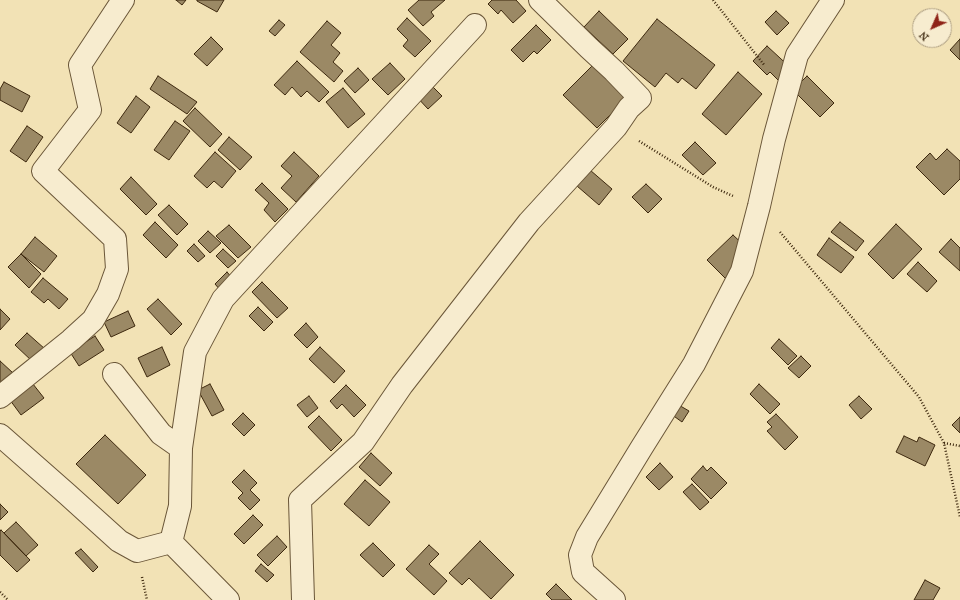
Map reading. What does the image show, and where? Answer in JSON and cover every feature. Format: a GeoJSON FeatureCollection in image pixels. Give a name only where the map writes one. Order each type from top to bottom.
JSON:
{"type":"FeatureCollection","features":[{"type":"Feature","properties":{"kind":"street"},"geometry":{"type":"LineString","coordinates":[[0,397],[71,340],[93,320],[108,294],[117,269],[115,239],[43,171],[90,110],[80,65],[123,0]]}},
{"type":"Feature","properties":{"kind":"street"},"geometry":{"type":"LineString","coordinates":[[303,600],[300,500],[363,442],[402,385],[529,222],[616,127],[629,108],[640,98],[540,0]]}},
{"type":"Feature","properties":{"kind":"street"},"geometry":{"type":"LineString","coordinates":[[600,595],[584,572],[580,555],[587,537],[694,364],[742,271],[759,206],[774,139],[797,55],[833,0]]}},
{"type":"Feature","properties":{"kind":"street"},"geometry":{"type":"LineString","coordinates":[[171,542],[180,506],[180,448],[195,352],[223,299],[474,25]]}},
{"type":"Feature","properties":{"kind":"street"},"geometry":{"type":"LineString","coordinates":[[114,374],[161,434],[180,448]]}},
{"type":"Feature","properties":{"kind":"street"},"geometry":{"type":"LineString","coordinates":[[0,435],[119,541],[137,551],[171,542]]}},
{"type":"Feature","properties":{"kind":"street"},"geometry":{"type":"LineString","coordinates":[[171,542],[228,600]]}},
{"type":"Feature","properties":{"kind":"path"},"geometry":{"type":"LineString","coordinates":[[713,0],[787,93]]}},
{"type":"Feature","properties":{"kind":"path"},"geometry":{"type":"LineString","coordinates":[[616,127],[713,187],[759,206],[919,397],[944,443],[960,516]]}},
{"type":"Feature","properties":{"kind":"path"},"geometry":{"type":"LineString","coordinates":[[944,443],[960,446]]}},
{"type":"Feature","properties":{"kind":"path"},"geometry":{"type":"LineString","coordinates":[[0,592],[8,600]]}},
{"type":"Feature","properties":{"kind":"building"},"geometry":{"type":"Polygon","coordinates":[[[176,0],[186,0],[182,5],[176,0]]]}},
{"type":"Feature","properties":{"kind":"building"},"geometry":{"type":"Polygon","coordinates":[[[197,0],[224,0],[217,12],[197,0]]]}},
{"type":"Feature","properties":{"kind":"building"},"geometry":{"type":"Polygon","coordinates":[[[419,0],[445,0],[431,12],[434,16],[423,26],[408,10],[419,0]]]}},
{"type":"Feature","properties":{"kind":"building"},"geometry":{"type":"Polygon","coordinates":[[[492,0],[516,0],[526,11],[513,23],[501,10],[498,14],[488,4],[492,0]]]}},
{"type":"Feature","properties":{"kind":"building"},"geometry":{"type":"Polygon","coordinates":[[[599,11],[628,39],[613,54],[584,27],[599,11]]]}},
{"type":"Feature","properties":{"kind":"building"},"geometry":{"type":"Polygon","coordinates":[[[776,11],[789,23],[777,35],[765,22],[776,11]]]}},
{"type":"Feature","properties":{"kind":"building"},"geometry":{"type":"Polygon","coordinates":[[[407,18],[431,41],[415,57],[403,46],[408,40],[397,29],[407,18]]]}},
{"type":"Feature","properties":{"kind":"building"},"geometry":{"type":"Polygon","coordinates":[[[657,19],[715,65],[696,89],[682,78],[678,83],[666,73],[655,87],[623,61],[657,19]]]}},
{"type":"Feature","properties":{"kind":"building"},"geometry":{"type":"Polygon","coordinates":[[[279,20],[285,25],[275,36],[269,31],[279,20]]]}},
{"type":"Feature","properties":{"kind":"building"},"geometry":{"type":"Polygon","coordinates":[[[327,21],[341,33],[331,45],[340,53],[333,62],[343,71],[334,82],[300,52],[327,21]]]}},
{"type":"Feature","properties":{"kind":"building"},"geometry":{"type":"Polygon","coordinates":[[[536,25],[551,40],[537,54],[534,51],[523,62],[511,50],[536,25]]]}},
{"type":"Feature","properties":{"kind":"building"},"geometry":{"type":"Polygon","coordinates":[[[211,37],[223,49],[207,66],[194,54],[211,37]]]}},
{"type":"Feature","properties":{"kind":"building"},"geometry":{"type":"Polygon","coordinates":[[[960,39],[960,60],[950,50],[960,39]]]}},
{"type":"Feature","properties":{"kind":"building"},"geometry":{"type":"Polygon","coordinates":[[[767,46],[793,70],[781,83],[770,72],[767,75],[753,61],[767,46]]]}},
{"type":"Feature","properties":{"kind":"building"},"geometry":{"type":"Polygon","coordinates":[[[297,61],[329,92],[319,102],[307,91],[301,97],[292,87],[285,95],[274,85],[297,61]]]}},
{"type":"Feature","properties":{"kind":"building"},"geometry":{"type":"Polygon","coordinates":[[[390,63],[405,79],[388,95],[372,79],[390,63]]]}},
{"type":"Feature","properties":{"kind":"building"},"geometry":{"type":"Polygon","coordinates":[[[593,65],[627,98],[597,128],[563,95],[593,65]]]}},
{"type":"Feature","properties":{"kind":"building"},"geometry":{"type":"Polygon","coordinates":[[[358,68],[369,80],[355,93],[344,81],[358,68]]]}},
{"type":"Feature","properties":{"kind":"building"},"geometry":{"type":"Polygon","coordinates":[[[738,72],[762,94],[726,135],[702,114],[738,72]]]}},
{"type":"Feature","properties":{"kind":"building"},"geometry":{"type":"Polygon","coordinates":[[[158,76],[197,102],[187,114],[150,89],[158,76]]]}},
{"type":"Feature","properties":{"kind":"building"},"geometry":{"type":"Polygon","coordinates":[[[807,76],[834,103],[820,117],[793,90],[807,76]]]}},
{"type":"Feature","properties":{"kind":"building"},"geometry":{"type":"Polygon","coordinates":[[[4,82],[30,96],[22,112],[0,100],[0,89],[4,82]]]}},
{"type":"Feature","properties":{"kind":"building"},"geometry":{"type":"Polygon","coordinates":[[[428,82],[442,96],[428,109],[415,95],[428,82]]]}},
{"type":"Feature","properties":{"kind":"building"},"geometry":{"type":"Polygon","coordinates":[[[343,88],[365,114],[348,128],[326,102],[343,88]]]}},
{"type":"Feature","properties":{"kind":"building"},"geometry":{"type":"Polygon","coordinates":[[[136,96],[150,107],[131,133],[117,123],[136,96]]]}},
{"type":"Feature","properties":{"kind":"building"},"geometry":{"type":"Polygon","coordinates":[[[195,108],[222,134],[210,147],[183,121],[195,108]]]}},
{"type":"Feature","properties":{"kind":"building"},"geometry":{"type":"Polygon","coordinates":[[[175,121],[190,131],[169,160],[154,150],[175,121]]]}},
{"type":"Feature","properties":{"kind":"building"},"geometry":{"type":"Polygon","coordinates":[[[27,126],[43,137],[26,162],[10,151],[27,126]]]}},
{"type":"Feature","properties":{"kind":"building"},"geometry":{"type":"Polygon","coordinates":[[[229,137],[252,157],[240,170],[218,150],[229,137]]]}},
{"type":"Feature","properties":{"kind":"building"},"geometry":{"type":"Polygon","coordinates":[[[695,142],[716,163],[703,175],[682,155],[695,142]]]}},
{"type":"Feature","properties":{"kind":"building"},"geometry":{"type":"Polygon","coordinates":[[[947,149],[960,161],[960,179],[944,195],[916,167],[930,153],[936,160],[947,149]]]}},
{"type":"Feature","properties":{"kind":"building"},"geometry":{"type":"Polygon","coordinates":[[[215,152],[236,171],[222,188],[214,181],[207,188],[194,176],[215,152]]]}},
{"type":"Feature","properties":{"kind":"building"},"geometry":{"type":"Polygon","coordinates":[[[294,152],[319,176],[296,202],[281,188],[292,176],[281,166],[294,152]]]}},
{"type":"Feature","properties":{"kind":"building"},"geometry":{"type":"Polygon","coordinates":[[[590,170],[612,189],[599,205],[577,186],[590,170]]]}},
{"type":"Feature","properties":{"kind":"building"},"geometry":{"type":"Polygon","coordinates":[[[131,177],[157,204],[146,215],[120,189],[131,177]]]}},
{"type":"Feature","properties":{"kind":"building"},"geometry":{"type":"Polygon","coordinates":[[[262,183],[288,209],[275,222],[264,210],[269,203],[255,190],[262,183]]]}},
{"type":"Feature","properties":{"kind":"building"},"geometry":{"type":"Polygon","coordinates":[[[646,184],[662,199],[648,213],[632,197],[646,184]]]}},
{"type":"Feature","properties":{"kind":"building"},"geometry":{"type":"Polygon","coordinates":[[[169,205],[188,224],[177,235],[158,215],[169,205]]]}},
{"type":"Feature","properties":{"kind":"building"},"geometry":{"type":"Polygon","coordinates":[[[155,222],[178,245],[166,258],[143,235],[155,222]]]}},
{"type":"Feature","properties":{"kind":"building"},"geometry":{"type":"Polygon","coordinates":[[[840,222],[864,241],[856,251],[831,232],[840,222]]]}},
{"type":"Feature","properties":{"kind":"building"},"geometry":{"type":"Polygon","coordinates":[[[896,224],[922,249],[893,279],[868,254],[896,224]]]}},
{"type":"Feature","properties":{"kind":"building"},"geometry":{"type":"Polygon","coordinates":[[[229,225],[251,247],[238,258],[216,236],[229,225]]]}},
{"type":"Feature","properties":{"kind":"building"},"geometry":{"type":"Polygon","coordinates":[[[208,231],[221,243],[210,253],[198,241],[208,231]]]}},
{"type":"Feature","properties":{"kind":"building"},"geometry":{"type":"Polygon","coordinates":[[[733,235],[748,249],[740,263],[725,278],[707,260],[733,235]]]}},
{"type":"Feature","properties":{"kind":"building"},"geometry":{"type":"Polygon","coordinates":[[[35,237],[57,256],[44,272],[21,254],[35,237]]]}},
{"type":"Feature","properties":{"kind":"building"},"geometry":{"type":"Polygon","coordinates":[[[829,238],[854,257],[841,273],[817,255],[829,238]]]}},
{"type":"Feature","properties":{"kind":"building"},"geometry":{"type":"Polygon","coordinates":[[[951,239],[960,248],[960,271],[939,252],[951,239]]]}},
{"type":"Feature","properties":{"kind":"building"},"geometry":{"type":"Polygon","coordinates":[[[194,244],[205,256],[198,262],[187,251],[194,244]]]}},
{"type":"Feature","properties":{"kind":"building"},"geometry":{"type":"Polygon","coordinates":[[[223,249],[236,261],[228,268],[216,256],[223,249]]]}},
{"type":"Feature","properties":{"kind":"building"},"geometry":{"type":"Polygon","coordinates":[[[21,254],[41,274],[29,288],[8,267],[21,254]]]}},
{"type":"Feature","properties":{"kind":"building"},"geometry":{"type":"Polygon","coordinates":[[[918,262],[937,281],[927,292],[907,274],[918,262]]]}},
{"type":"Feature","properties":{"kind":"building"},"geometry":{"type":"Polygon","coordinates":[[[227,272],[233,279],[221,291],[215,284],[227,272]]]}},
{"type":"Feature","properties":{"kind":"building"},"geometry":{"type":"Polygon","coordinates":[[[43,278],[68,299],[59,309],[48,299],[44,303],[31,292],[43,278]]]}},
{"type":"Feature","properties":{"kind":"building"},"geometry":{"type":"Polygon","coordinates":[[[262,282],[288,308],[277,318],[252,292],[262,282]]]}},
{"type":"Feature","properties":{"kind":"building"},"geometry":{"type":"Polygon","coordinates":[[[158,299],[182,324],[171,335],[147,309],[158,299]]]}},
{"type":"Feature","properties":{"kind":"building"},"geometry":{"type":"Polygon","coordinates":[[[258,307],[273,322],[264,331],[249,316],[258,307]]]}},
{"type":"Feature","properties":{"kind":"building"},"geometry":{"type":"Polygon","coordinates":[[[0,309],[10,319],[0,330],[0,309]]]}},
{"type":"Feature","properties":{"kind":"building"},"geometry":{"type":"Polygon","coordinates":[[[128,311],[135,326],[111,337],[104,322],[128,311]]]}},
{"type":"Feature","properties":{"kind":"building"},"geometry":{"type":"Polygon","coordinates":[[[306,323],[318,337],[307,348],[294,335],[306,323]]]}},
{"type":"Feature","properties":{"kind":"building"},"geometry":{"type":"Polygon","coordinates":[[[27,333],[45,349],[33,362],[15,345],[27,333]]]}},
{"type":"Feature","properties":{"kind":"building"},"geometry":{"type":"Polygon","coordinates":[[[95,336],[104,350],[79,366],[70,352],[95,336]]]}},
{"type":"Feature","properties":{"kind":"building"},"geometry":{"type":"Polygon","coordinates":[[[779,339],[797,356],[788,365],[771,348],[779,339]]]}},
{"type":"Feature","properties":{"kind":"building"},"geometry":{"type":"Polygon","coordinates":[[[162,347],[170,365],[147,377],[138,358],[162,347]]]}},
{"type":"Feature","properties":{"kind":"building"},"geometry":{"type":"Polygon","coordinates":[[[320,347],[345,371],[334,383],[309,359],[320,347]]]}},
{"type":"Feature","properties":{"kind":"building"},"geometry":{"type":"Polygon","coordinates":[[[801,356],[811,366],[799,378],[788,368],[801,356]]]}},
{"type":"Feature","properties":{"kind":"building"},"geometry":{"type":"Polygon","coordinates":[[[0,361],[13,373],[2,384],[0,383],[0,361]]]}},
{"type":"Feature","properties":{"kind":"building"},"geometry":{"type":"Polygon","coordinates":[[[29,379],[44,398],[21,415],[7,396],[29,379]]]}},
{"type":"Feature","properties":{"kind":"building"},"geometry":{"type":"Polygon","coordinates":[[[210,384],[224,410],[212,416],[198,390],[210,384]]]}},
{"type":"Feature","properties":{"kind":"building"},"geometry":{"type":"Polygon","coordinates":[[[759,384],[780,404],[770,414],[750,394],[759,384]]]}},
{"type":"Feature","properties":{"kind":"building"},"geometry":{"type":"Polygon","coordinates":[[[346,385],[366,405],[354,417],[342,404],[337,409],[330,401],[346,385]]]}},
{"type":"Feature","properties":{"kind":"building"},"geometry":{"type":"Polygon","coordinates":[[[309,396],[318,408],[307,417],[297,405],[309,396]]]}},
{"type":"Feature","properties":{"kind":"building"},"geometry":{"type":"Polygon","coordinates":[[[859,396],[872,409],[861,419],[849,405],[859,396]]]}},
{"type":"Feature","properties":{"kind":"building"},"geometry":{"type":"Polygon","coordinates":[[[677,404],[689,411],[682,422],[671,414],[677,404]]]}},
{"type":"Feature","properties":{"kind":"building"},"geometry":{"type":"Polygon","coordinates":[[[243,413],[255,425],[244,436],[232,424],[243,413]]]}},
{"type":"Feature","properties":{"kind":"building"},"geometry":{"type":"Polygon","coordinates":[[[776,414],[798,437],[785,450],[767,431],[772,427],[767,422],[776,414]]]}},
{"type":"Feature","properties":{"kind":"building"},"geometry":{"type":"Polygon","coordinates":[[[319,416],[342,440],[331,451],[308,427],[319,416]]]}},
{"type":"Feature","properties":{"kind":"building"},"geometry":{"type":"Polygon","coordinates":[[[960,417],[960,433],[952,425],[960,417]]]}},
{"type":"Feature","properties":{"kind":"building"},"geometry":{"type":"Polygon","coordinates":[[[105,435],[146,475],[118,504],[76,464],[105,435]]]}},
{"type":"Feature","properties":{"kind":"building"},"geometry":{"type":"Polygon","coordinates":[[[904,436],[917,442],[919,437],[935,445],[925,466],[896,452],[904,436]]]}},
{"type":"Feature","properties":{"kind":"building"},"geometry":{"type":"Polygon","coordinates":[[[371,453],[392,473],[380,486],[359,467],[371,453]]]}},
{"type":"Feature","properties":{"kind":"building"},"geometry":{"type":"Polygon","coordinates":[[[660,463],[673,477],[659,490],[646,477],[660,463]]]}},
{"type":"Feature","properties":{"kind":"building"},"geometry":{"type":"Polygon","coordinates":[[[703,466],[707,471],[711,467],[727,483],[711,499],[691,479],[703,466]]]}},
{"type":"Feature","properties":{"kind":"building"},"geometry":{"type":"Polygon","coordinates":[[[244,470],[257,483],[250,490],[260,500],[250,510],[238,498],[243,493],[232,482],[244,470]]]}},
{"type":"Feature","properties":{"kind":"building"},"geometry":{"type":"Polygon","coordinates":[[[365,480],[390,502],[369,526],[344,504],[365,480]]]}},
{"type":"Feature","properties":{"kind":"building"},"geometry":{"type":"Polygon","coordinates":[[[692,484],[709,502],[700,510],[683,492],[692,484]]]}},
{"type":"Feature","properties":{"kind":"building"},"geometry":{"type":"Polygon","coordinates":[[[0,504],[8,512],[0,520],[0,504]]]}},
{"type":"Feature","properties":{"kind":"building"},"geometry":{"type":"Polygon","coordinates":[[[253,515],[263,525],[244,544],[234,534],[253,515]]]}},
{"type":"Feature","properties":{"kind":"building"},"geometry":{"type":"Polygon","coordinates":[[[16,522],[38,545],[26,556],[4,533],[16,522]]]}},
{"type":"Feature","properties":{"kind":"building"},"geometry":{"type":"Polygon","coordinates":[[[1,530],[30,560],[17,572],[0,555],[1,530]]]}},
{"type":"Feature","properties":{"kind":"building"},"geometry":{"type":"Polygon","coordinates":[[[277,536],[287,547],[268,566],[257,555],[277,536]]]}},
{"type":"Feature","properties":{"kind":"building"},"geometry":{"type":"Polygon","coordinates":[[[480,541],[514,575],[491,599],[469,578],[462,585],[449,573],[480,541]]]}},
{"type":"Feature","properties":{"kind":"building"},"geometry":{"type":"Polygon","coordinates":[[[373,543],[395,565],[383,577],[360,555],[373,543]]]}},
{"type":"Feature","properties":{"kind":"building"},"geometry":{"type":"Polygon","coordinates":[[[429,545],[439,554],[429,564],[447,581],[434,595],[406,569],[429,545]]]}},
{"type":"Feature","properties":{"kind":"building"},"geometry":{"type":"Polygon","coordinates":[[[81,549],[98,567],[93,572],[75,553],[81,549]]]}},
{"type":"Feature","properties":{"kind":"building"},"geometry":{"type":"Polygon","coordinates":[[[261,564],[274,575],[267,582],[255,571],[261,564]]]}},
{"type":"Feature","properties":{"kind":"building"},"geometry":{"type":"Polygon","coordinates":[[[925,580],[940,588],[933,600],[914,600],[925,580]]]}},
{"type":"Feature","properties":{"kind":"building"},"geometry":{"type":"Polygon","coordinates":[[[556,584],[572,600],[552,600],[546,594],[556,584]]]}}]}
